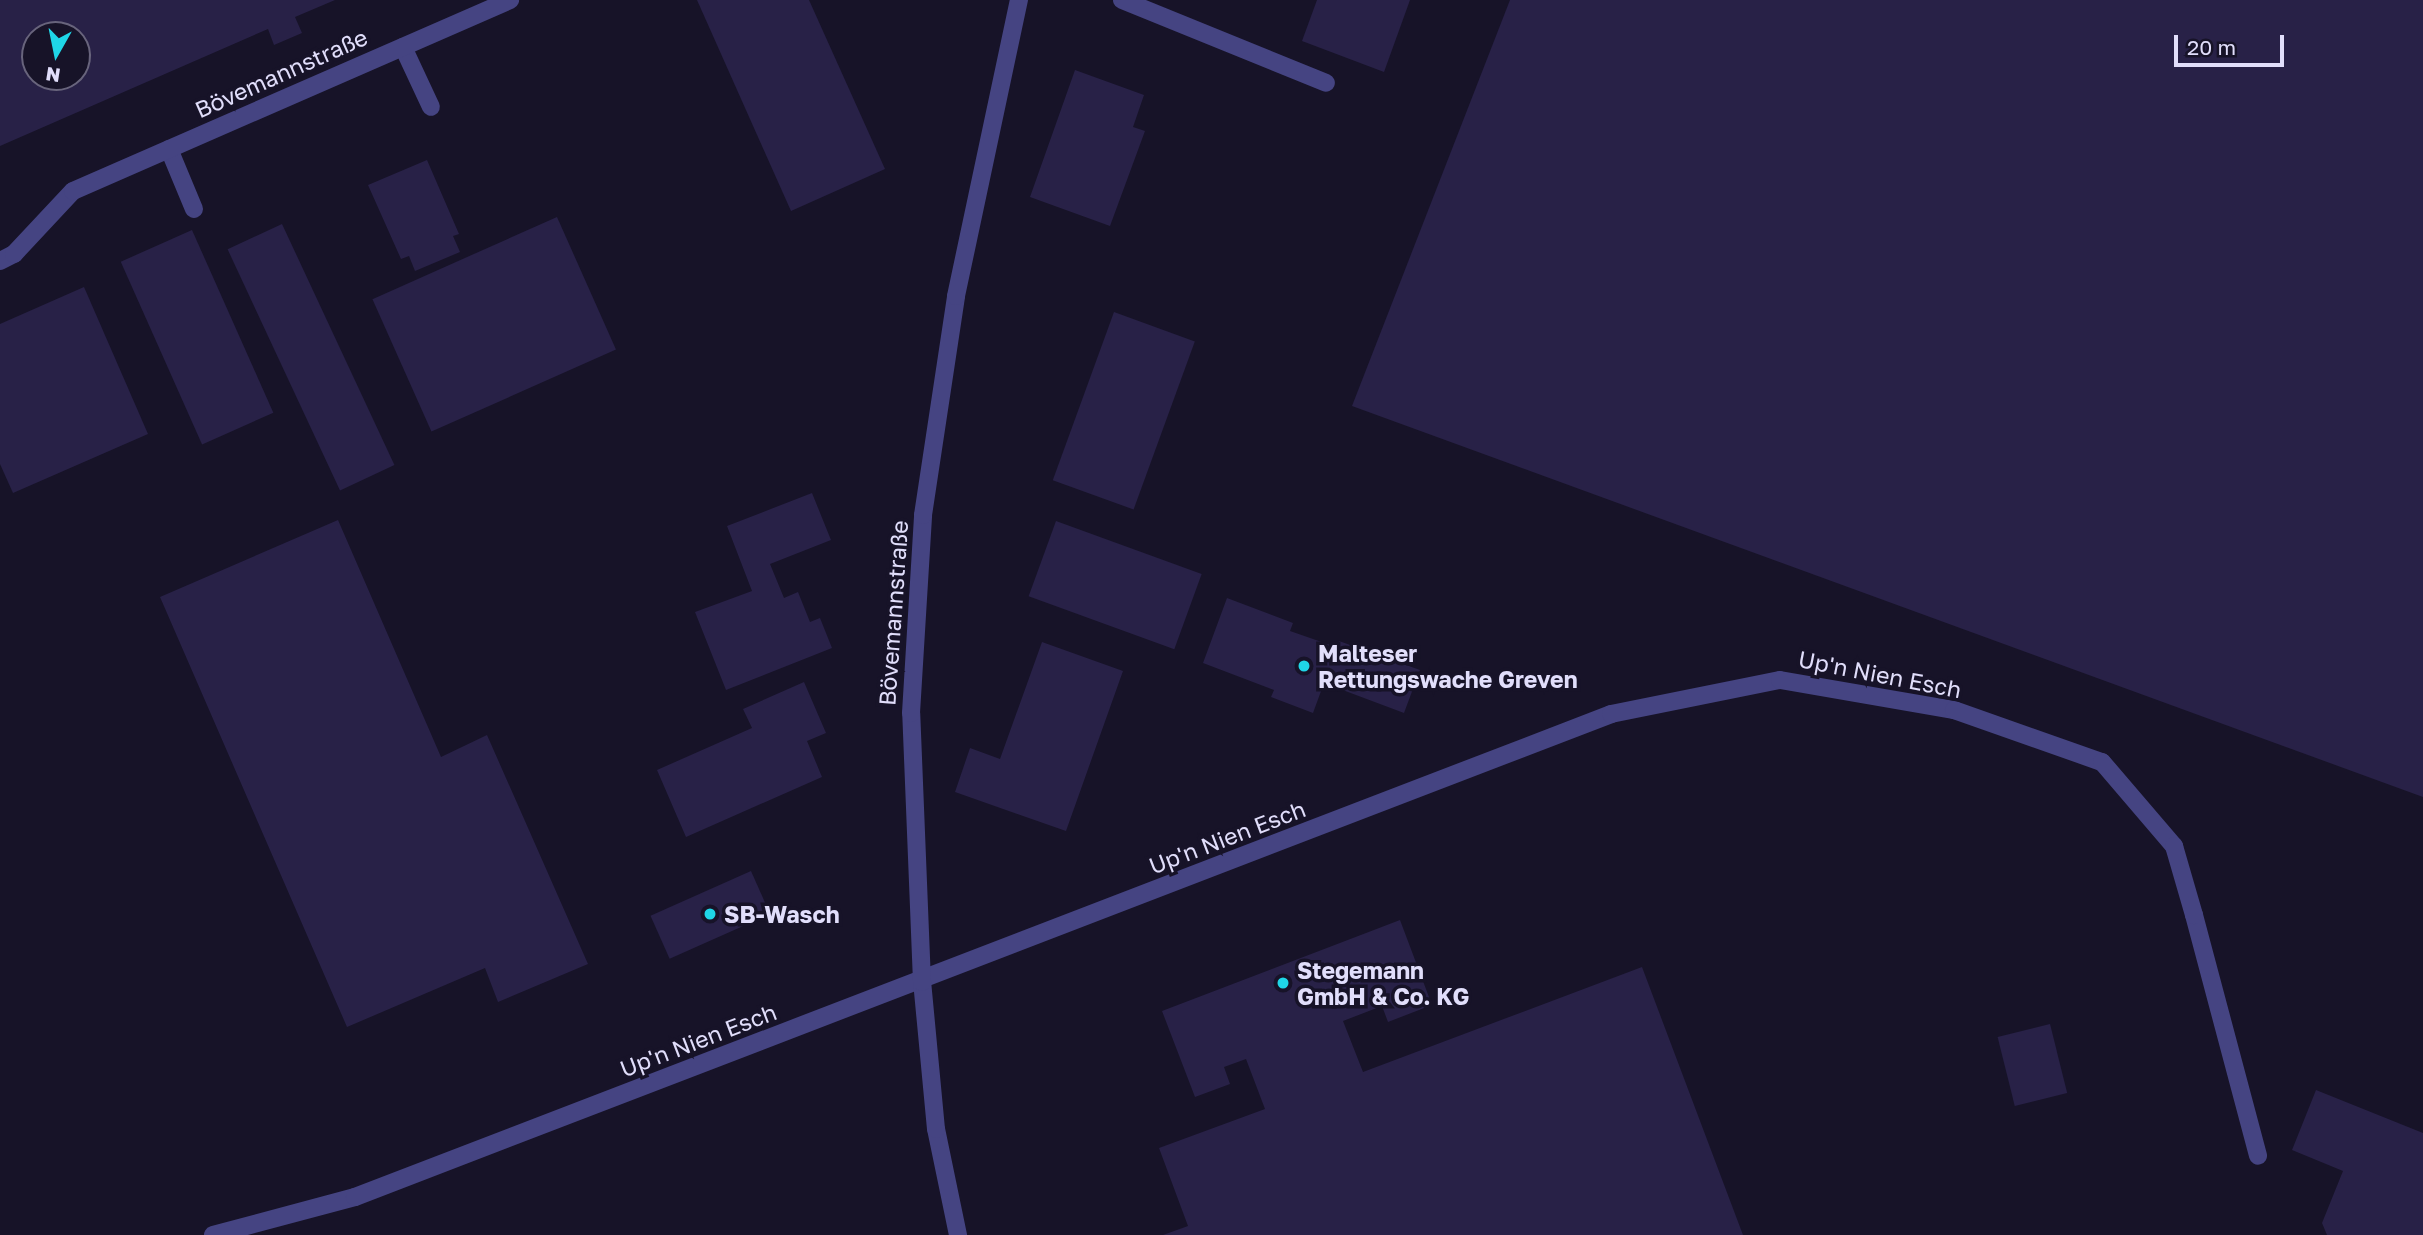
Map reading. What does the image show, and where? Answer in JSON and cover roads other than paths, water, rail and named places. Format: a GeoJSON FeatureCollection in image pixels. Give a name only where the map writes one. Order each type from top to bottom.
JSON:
{"type":"FeatureCollection","features":[{"type":"Feature","properties":{"kind":"street","name":"Bövemannstraße"},"geometry":{"type":"LineString","coordinates":[[0,261],[14,254],[73,191],[510,0]]}},
{"type":"Feature","properties":{"kind":"street","name":"Bövemannstraße"},"geometry":{"type":"LineString","coordinates":[[958,1235],[936,1129],[922,982],[911,713],[923,515],[956,296],[1019,0]]}},
{"type":"Feature","properties":{"kind":"street"},"geometry":{"type":"LineString","coordinates":[[1122,0],[1326,83]]}},
{"type":"Feature","properties":{"kind":"street"},"geometry":{"type":"LineString","coordinates":[[404,47],[431,107]]}},
{"type":"Feature","properties":{"kind":"street"},"geometry":{"type":"LineString","coordinates":[[169,149],[194,209]]}},
{"type":"Feature","properties":{"kind":"street","name":"Up'n Nien Esch"},"geometry":{"type":"LineString","coordinates":[[213,1235],[355,1197],[922,982],[1611,714],[1780,680],[1954,710],[2102,762],[2174,846],[2258,1156]]}},
{"type":"Feature","properties":{"kind":"place","name":"Malteser Rettungswache Greven"},"geometry":{"type":"Point","coordinates":[1304,666]}},
{"type":"Feature","properties":{"kind":"place","name":"SB-Wasch"},"geometry":{"type":"Point","coordinates":[710,914]}},
{"type":"Feature","properties":{"kind":"place","name":"Stegemann GmbH & Co. KG"},"geometry":{"type":"Point","coordinates":[1283,983]}}]}
